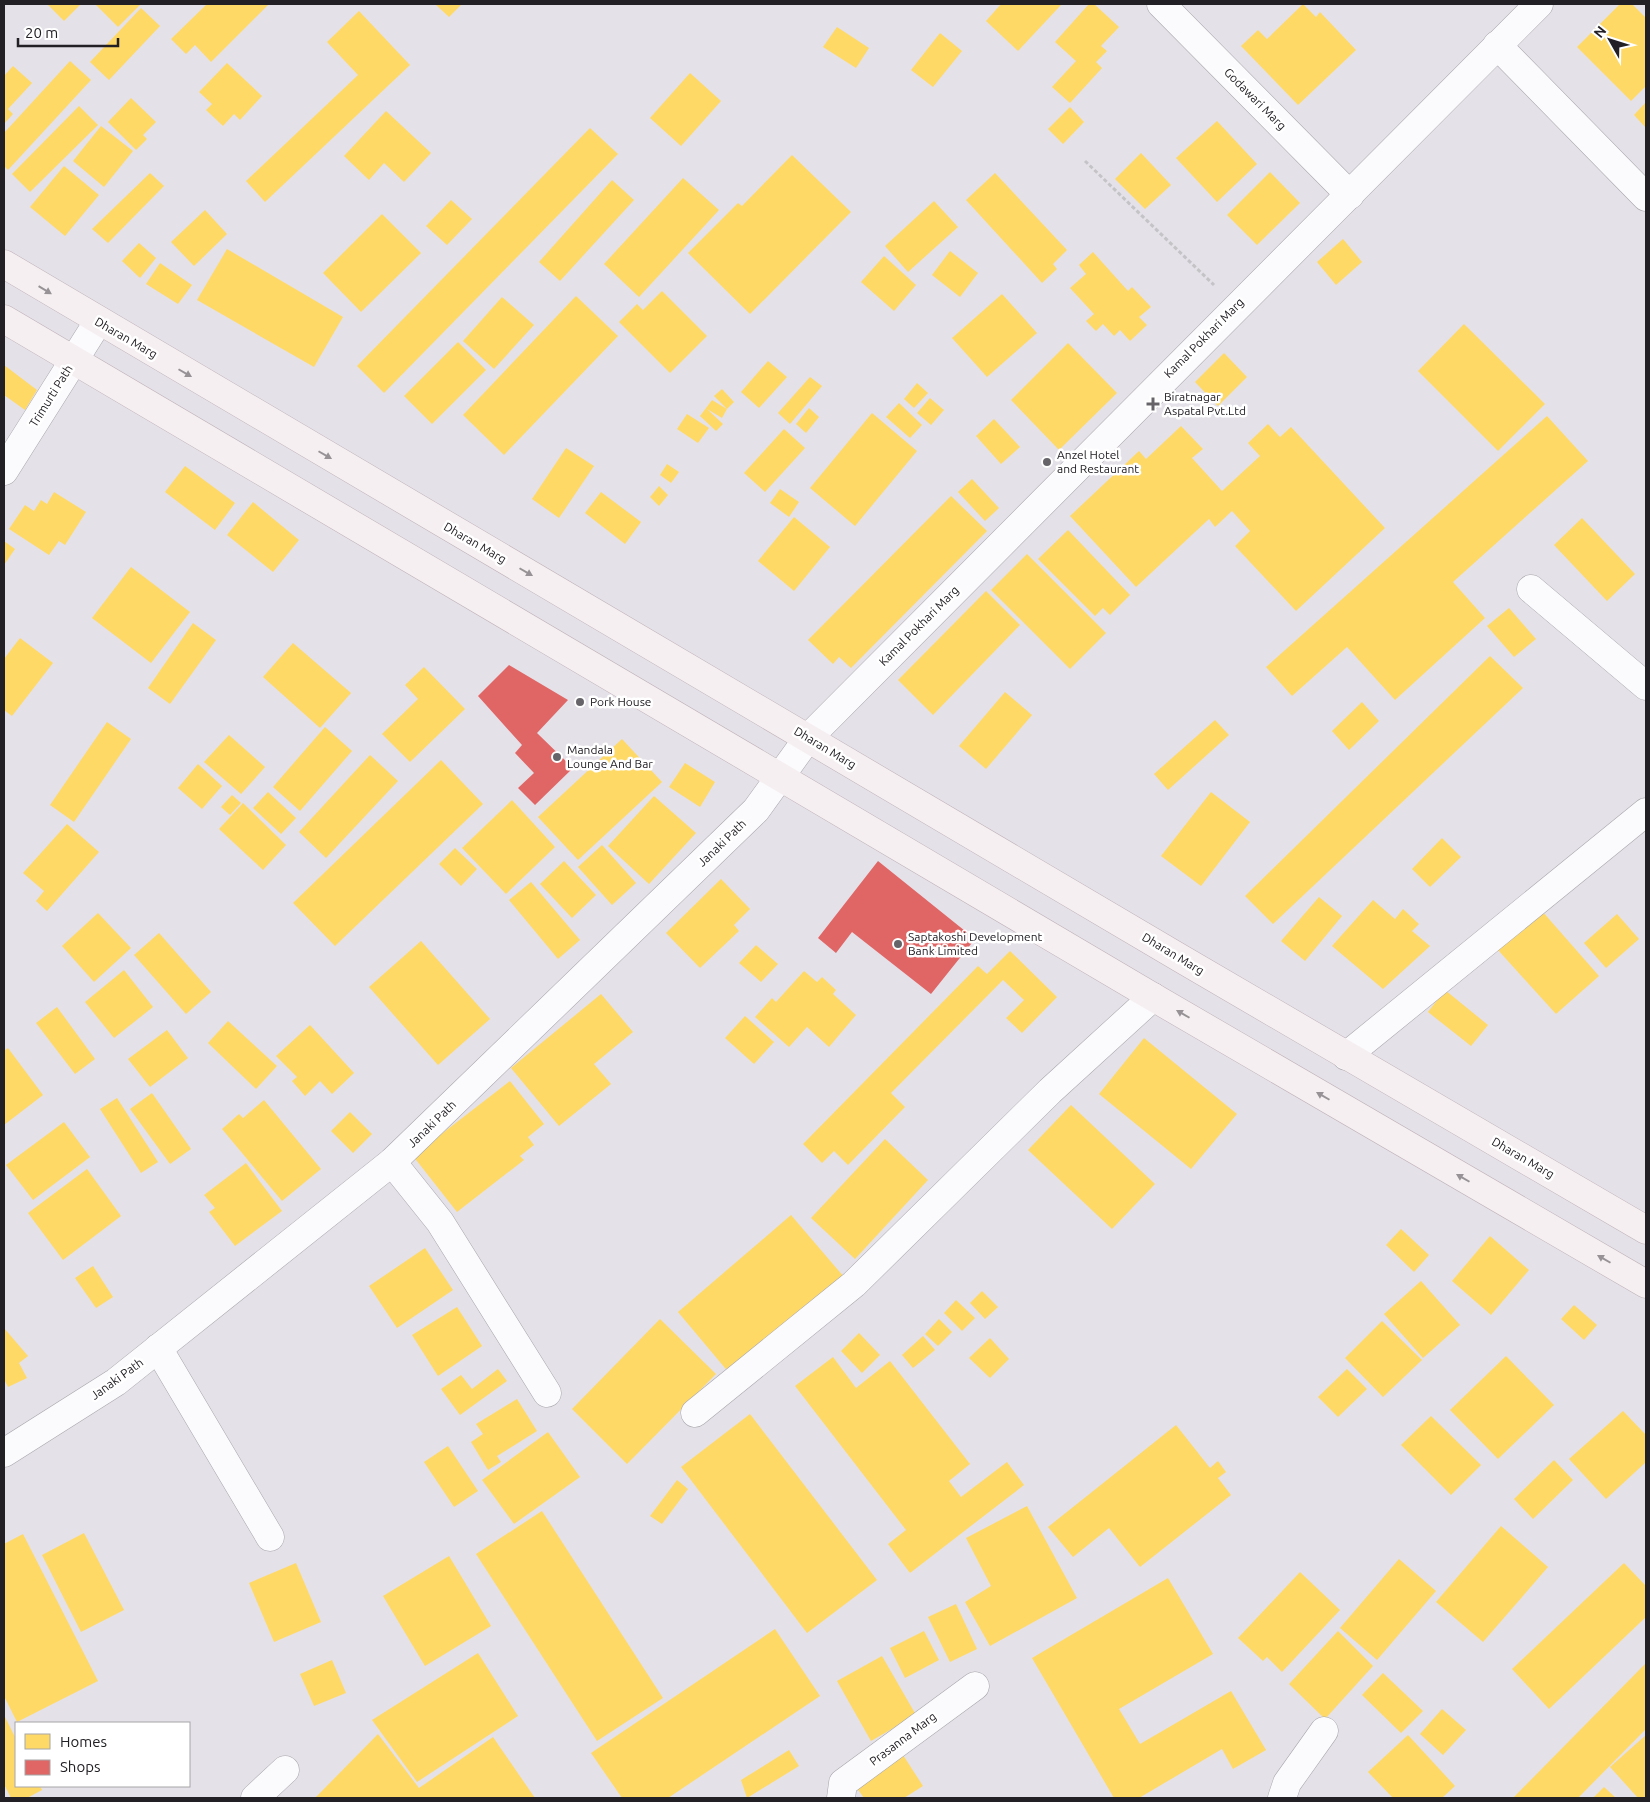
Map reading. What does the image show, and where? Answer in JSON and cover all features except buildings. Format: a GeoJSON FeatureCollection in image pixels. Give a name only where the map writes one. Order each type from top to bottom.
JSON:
{"type":"FeatureCollection","features":[{"type":"Feature","properties":{"kind":"main road","name":"Dharan Marg"},"geometry":{"type":"LineString","coordinates":[[4,264],[98,322],[1346,1056],[1646,1230]]}},
{"type":"Feature","properties":{"kind":"main road"},"geometry":{"type":"LineString","coordinates":[[4,319],[1153,997],[1646,1284]]}},
{"type":"Feature","properties":{"kind":"street","name":"Godawari Marg"},"geometry":{"type":"LineString","coordinates":[[1160,4],[1350,195]]}},
{"type":"Feature","properties":{"kind":"street","name":"Kamal Pokhari Marg"},"geometry":{"type":"LineString","coordinates":[[808,738],[1539,4]]}},
{"type":"Feature","properties":{"kind":"street"},"geometry":{"type":"LineString","coordinates":[[1497,45],[1646,197]]}},
{"type":"Feature","properties":{"kind":"street","name":"Trimurti Path"},"geometry":{"type":"LineString","coordinates":[[4,471],[98,322]]}},
{"type":"Feature","properties":{"kind":"street"},"geometry":{"type":"LineString","coordinates":[[1531,589],[1646,686]]}},
{"type":"Feature","properties":{"kind":"street","name":"Janaki Path"},"geometry":{"type":"LineString","coordinates":[[4,1454],[116,1382],[392,1162],[756,810],[808,738]]}},
{"type":"Feature","properties":{"kind":"street"},"geometry":{"type":"LineString","coordinates":[[1346,1056],[1646,812]]}},
{"type":"Feature","properties":{"kind":"street"},"geometry":{"type":"LineString","coordinates":[[695,1413],[854,1284],[1050,1091],[1153,997]]}},
{"type":"Feature","properties":{"kind":"street"},"geometry":{"type":"LineString","coordinates":[[392,1162],[440,1222],[548,1393]]}},
{"type":"Feature","properties":{"kind":"street"},"geometry":{"type":"LineString","coordinates":[[158,1348],[270,1537]]}},
{"type":"Feature","properties":{"kind":"street","name":"Prasanna Marg"},"geometry":{"type":"LineString","coordinates":[[841,1798],[843,1783],[975,1686]]}},
{"type":"Feature","properties":{"kind":"street"},"geometry":{"type":"LineString","coordinates":[[1282,1798],[1287,1783],[1324,1731]]}},
{"type":"Feature","properties":{"kind":"street"},"geometry":{"type":"LineString","coordinates":[[255,1798],[285,1770]]}},
{"type":"Feature","properties":{"kind":"path"},"geometry":{"type":"LineString","coordinates":[[1085,161],[1237,306]]}},
{"type":"Feature","properties":{"kind":"place","name":"Biratnagar Aspatal Pvt.Ltd"},"geometry":{"type":"Point","coordinates":[1153,404]}},
{"type":"Feature","properties":{"kind":"place","name":"Anzel Hotel and Restaurant"},"geometry":{"type":"Point","coordinates":[1047,462]}},
{"type":"Feature","properties":{"kind":"place","name":"Pork House"},"geometry":{"type":"Point","coordinates":[580,702]}},
{"type":"Feature","properties":{"kind":"place","name":"Mandala Lounge And Bar"},"geometry":{"type":"Point","coordinates":[557,757]}},
{"type":"Feature","properties":{"kind":"place","name":"Saptakoshi Development Bank Limited"},"geometry":{"type":"Point","coordinates":[898,944]}}]}
